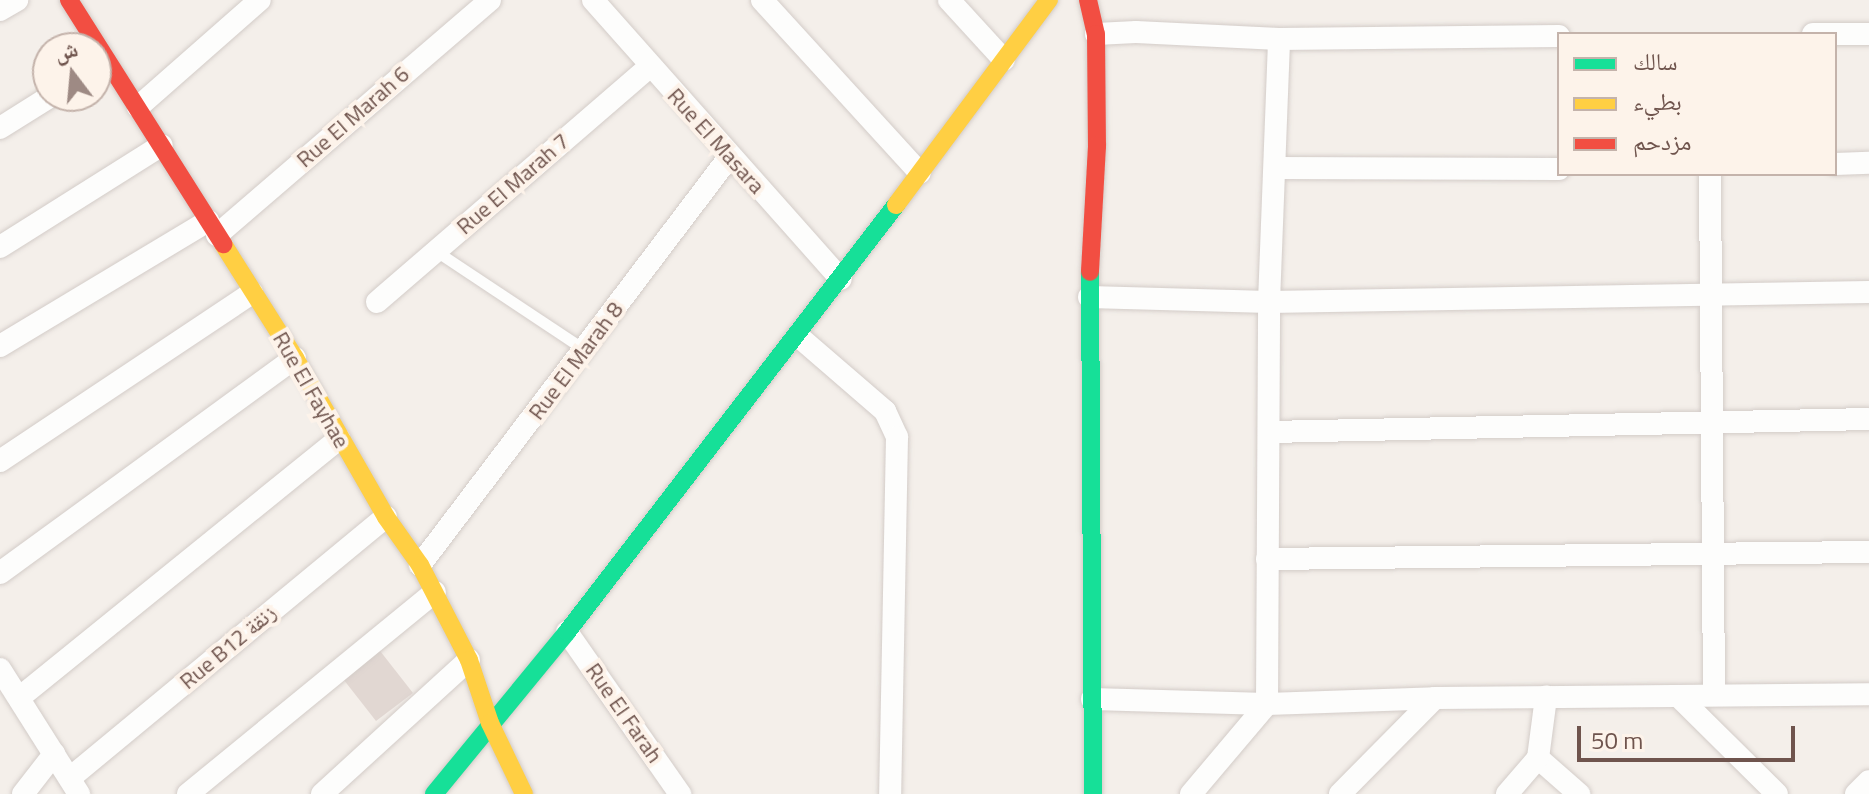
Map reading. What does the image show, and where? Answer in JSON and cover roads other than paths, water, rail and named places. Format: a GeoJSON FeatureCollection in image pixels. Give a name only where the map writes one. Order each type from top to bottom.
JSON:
{"type":"FeatureCollection","features":[{"type":"Feature","properties":{"kind":"street"},"geometry":{"type":"LineString","coordinates":[[0,10],[17,0]]}},
{"type":"Feature","properties":{"kind":"street","name":"Rue El Fayhae"},"geometry":{"type":"LineString","coordinates":[[69,0],[86,32]]}},
{"type":"Feature","properties":{"kind":"street"},"geometry":{"type":"LineString","coordinates":[[138,107],[260,0]]}},
{"type":"Feature","properties":{"kind":"street","name":"Rue El Marah 6"},"geometry":{"type":"LineString","coordinates":[[0,346],[212,228],[490,0]]}},
{"type":"Feature","properties":{"kind":"street","name":"Rue El Masara"},"geometry":{"type":"LineString","coordinates":[[593,0],[649,67],[841,279]]}},
{"type":"Feature","properties":{"kind":"street"},"geometry":{"type":"LineString","coordinates":[[762,0],[920,173]]}},
{"type":"Feature","properties":{"kind":"street"},"geometry":{"type":"LineString","coordinates":[[949,0],[1004,60]]}},
{"type":"Feature","properties":{"kind":"street"},"geometry":{"type":"LineString","coordinates":[[434,794],[567,632],[798,336],[1049,0]]}},
{"type":"Feature","properties":{"kind":"street"},"geometry":{"type":"LineString","coordinates":[[1088,0],[1096,34],[1097,146],[1089,297],[1093,794]]}},
{"type":"Feature","properties":{"kind":"street"},"geometry":{"type":"LineString","coordinates":[[1096,34],[1279,39],[1557,36]]}},
{"type":"Feature","properties":{"kind":"street"},"geometry":{"type":"LineString","coordinates":[[1837,34],[1869,34]]}},
{"type":"Feature","properties":{"kind":"street"},"geometry":{"type":"LineString","coordinates":[[1197,792],[1267,704],[1269,302],[1279,39]]}},
{"type":"Feature","properties":{"kind":"street","name":"Rue El Marah 7"},"geometry":{"type":"LineString","coordinates":[[377,302],[649,67]]}},
{"type":"Feature","properties":{"kind":"street","name":"Rue El Fayhae"},"geometry":{"type":"LineString","coordinates":[[112,75],[138,107],[162,145],[295,358],[386,517],[420,565],[469,660],[490,723],[524,794]]}},
{"type":"Feature","properties":{"kind":"street"},"geometry":{"type":"LineString","coordinates":[[0,128],[32,108]]}},
{"type":"Feature","properties":{"kind":"street"},"geometry":{"type":"LineString","coordinates":[[0,247],[162,145]]}},
{"type":"Feature","properties":{"kind":"street","name":"Rue El Marah 8"},"geometry":{"type":"LineString","coordinates":[[420,565],[730,156]]}},
{"type":"Feature","properties":{"kind":"street"},"geometry":{"type":"LineString","coordinates":[[1837,164],[1869,163]]}},
{"type":"Feature","properties":{"kind":"street"},"geometry":{"type":"LineString","coordinates":[[1276,168],[1557,169]]}},
{"type":"Feature","properties":{"kind":"street"},"geometry":{"type":"LineString","coordinates":[[1710,176],[1708,293],[1714,693]]}},
{"type":"Feature","properties":{"kind":"street"},"geometry":{"type":"LineString","coordinates":[[1089,297],[1269,302],[1869,292]]}},
{"type":"Feature","properties":{"kind":"street"},"geometry":{"type":"LineString","coordinates":[[0,461],[252,293]]}},
{"type":"Feature","properties":{"kind":"street"},"geometry":{"type":"LineString","coordinates":[[798,336],[885,411],[897,437],[890,794]]}},
{"type":"Feature","properties":{"kind":"street"},"geometry":{"type":"LineString","coordinates":[[0,573],[295,358]]}},
{"type":"Feature","properties":{"kind":"street"},"geometry":{"type":"LineString","coordinates":[[1269,432],[1869,419]]}},
{"type":"Feature","properties":{"kind":"street"},"geometry":{"type":"LineString","coordinates":[[19,698],[339,439]]}},
{"type":"Feature","properties":{"kind":"street","name":"Rue B12 زنقة"},"geometry":{"type":"LineString","coordinates":[[75,786],[386,517]]}},
{"type":"Feature","properties":{"kind":"street"},"geometry":{"type":"LineString","coordinates":[[1267,559],[1869,552]]}},
{"type":"Feature","properties":{"kind":"street"},"geometry":{"type":"LineString","coordinates":[[188,794],[435,592]]}},
{"type":"Feature","properties":{"kind":"street","name":"Rue El Farah"},"geometry":{"type":"LineString","coordinates":[[567,632],[680,794]]}},
{"type":"Feature","properties":{"kind":"street"},"geometry":{"type":"LineString","coordinates":[[322,794],[469,660]]}},
{"type":"Feature","properties":{"kind":"street"},"geometry":{"type":"LineString","coordinates":[[0,669],[75,786]]}},
{"type":"Feature","properties":{"kind":"street"},"geometry":{"type":"LineString","coordinates":[[1092,699],[1267,704],[1714,693],[1869,694]]}},
{"type":"Feature","properties":{"kind":"street"},"geometry":{"type":"LineString","coordinates":[[1678,696],[1777,794]]}},
{"type":"Feature","properties":{"kind":"street"},"geometry":{"type":"LineString","coordinates":[[1507,794],[1538,758],[1546,697]]}},
{"type":"Feature","properties":{"kind":"street"},"geometry":{"type":"LineString","coordinates":[[1340,794],[1435,698]]}},
{"type":"Feature","properties":{"kind":"street"},"geometry":{"type":"LineString","coordinates":[[23,794],[54,754]]}},
{"type":"Feature","properties":{"kind":"street"},"geometry":{"type":"LineString","coordinates":[[1538,758],[1579,794]]}},
{"type":"Feature","properties":{"kind":"street"},"geometry":{"type":"LineString","coordinates":[[1856,794],[1869,781]]}},
{"type":"Feature","properties":{"kind":"lane"},"geometry":{"type":"LineString","coordinates":[[436,251],[585,350]]}}]}
